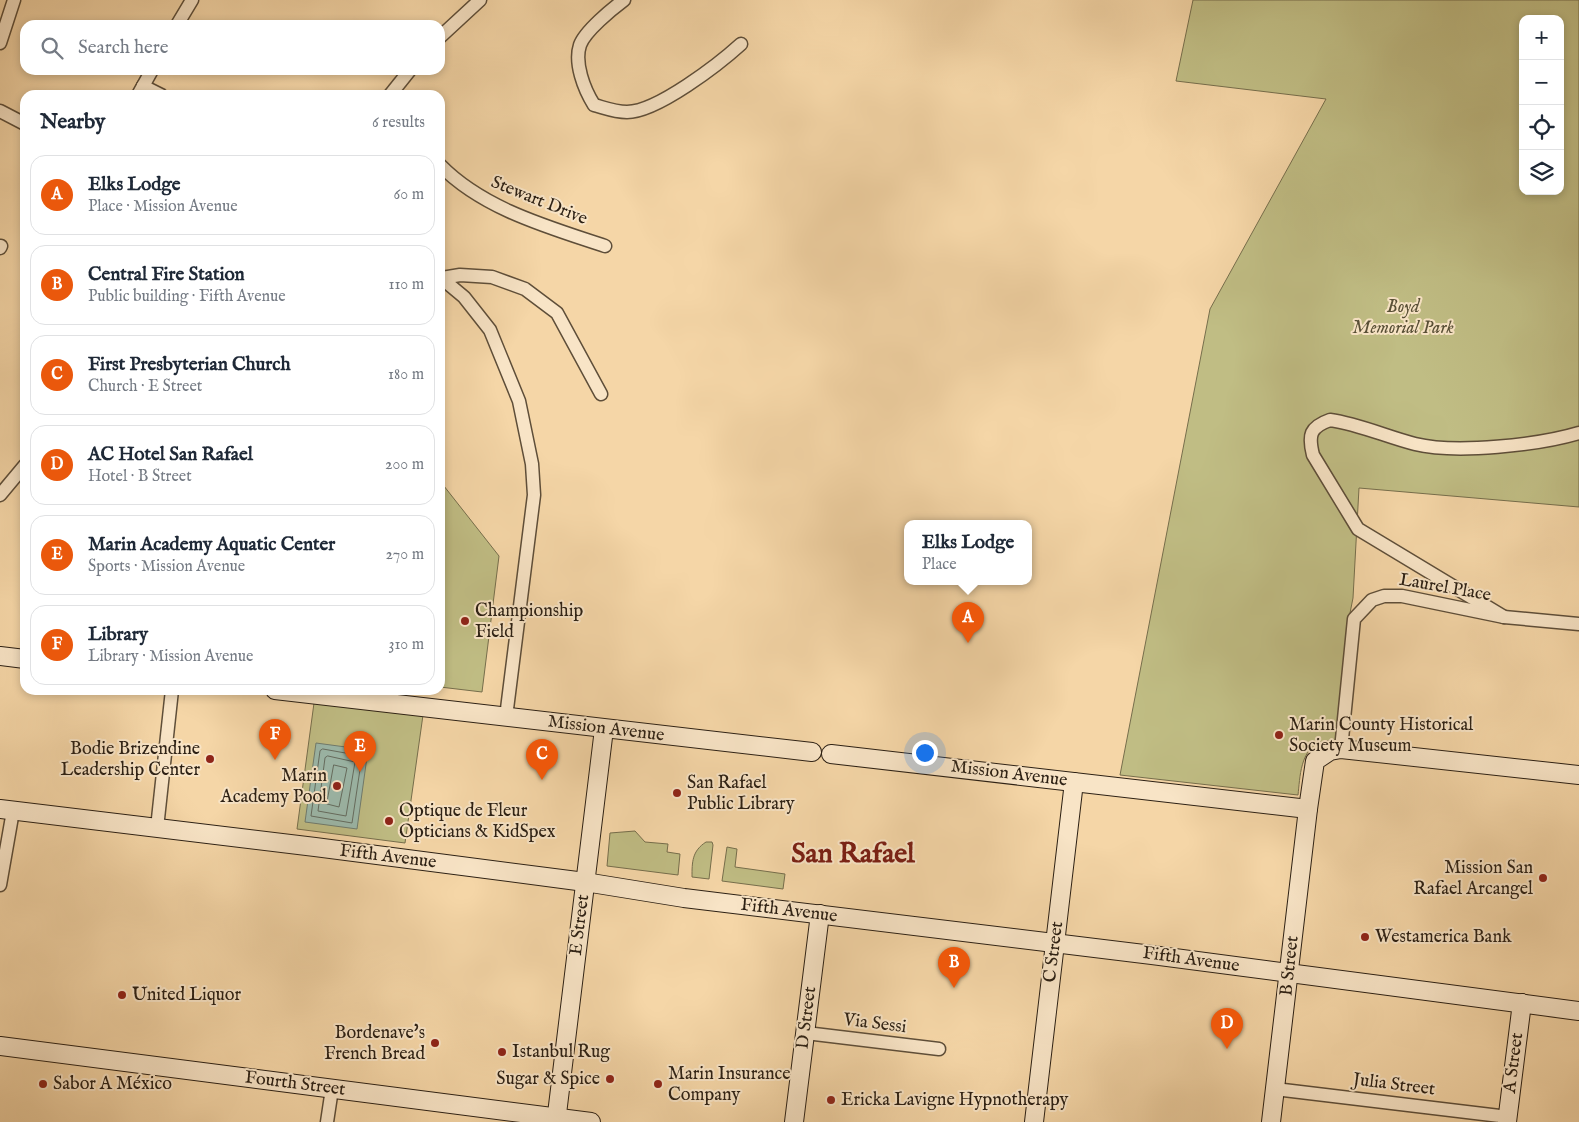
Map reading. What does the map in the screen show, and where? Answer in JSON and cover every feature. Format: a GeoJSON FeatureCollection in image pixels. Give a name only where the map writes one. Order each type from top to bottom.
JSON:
{"type":"FeatureCollection","features":[{"type":"Feature","properties":{"kind":"street"},"geometry":{"type":"LineString","coordinates":[[0,43],[14,0]]}},
{"type":"Feature","properties":{"kind":"street"},"geometry":{"type":"LineString","coordinates":[[180,20],[192,0]]}},
{"type":"Feature","properties":{"kind":"street"},"geometry":{"type":"LineString","coordinates":[[445,32],[480,0]]}},
{"type":"Feature","properties":{"kind":"street"},"geometry":{"type":"LineString","coordinates":[[624,0],[580,44],[579,59],[584,89],[594,104],[615,111],[629,112],[651,104],[688,86],[741,44]]}},
{"type":"Feature","properties":{"kind":"street"},"geometry":{"type":"LineString","coordinates":[[141,90],[149,75]]}},
{"type":"Feature","properties":{"kind":"street"},"geometry":{"type":"LineString","coordinates":[[394,90],[406,75]]}},
{"type":"Feature","properties":{"kind":"street"},"geometry":{"type":"LineString","coordinates":[[0,111],[20,121]]}},
{"type":"Feature","properties":{"kind":"street","name":"Stewart Drive"},"geometry":{"type":"LineString","coordinates":[[445,169],[476,194],[501,208],[605,246]]}},
{"type":"Feature","properties":{"kind":"street"},"geometry":{"type":"LineString","coordinates":[[445,277],[460,275],[492,278],[525,288],[557,312],[601,394]]}},
{"type":"Feature","properties":{"kind":"street"},"geometry":{"type":"LineString","coordinates":[[445,281],[464,297],[490,330],[519,401],[532,464],[534,495],[506,717]]}},
{"type":"Feature","properties":{"kind":"street"},"geometry":{"type":"LineString","coordinates":[[1504,617],[1358,529],[1313,455],[1310,442],[1312,432],[1318,424],[1330,420],[1417,444],[1441,447],[1527,444],[1579,433]]}},
{"type":"Feature","properties":{"kind":"street"},"geometry":{"type":"LineString","coordinates":[[0,495],[20,471]]}},
{"type":"Feature","properties":{"kind":"street","name":"Laurel Place"},"geometry":{"type":"LineString","coordinates":[[1341,749],[1354,620],[1372,600],[1384,596],[1402,596],[1504,617],[1579,624]]}},
{"type":"Feature","properties":{"kind":"street"},"geometry":{"type":"LineString","coordinates":[[0,656],[20,658]]}},
{"type":"Feature","properties":{"kind":"street"},"geometry":{"type":"LineString","coordinates":[[157,828],[171,695]]}},
{"type":"Feature","properties":{"kind":"street","name":"Mission Avenue"},"geometry":{"type":"LineString","coordinates":[[318,695],[1308,809]]}},
{"type":"Feature","properties":{"kind":"street","name":"E Street"},"geometry":{"type":"LineString","coordinates":[[556,1119],[604,729]]}},
{"type":"Feature","properties":{"kind":"street"},"geometry":{"type":"LineString","coordinates":[[1308,809],[1315,761],[1330,751],[1341,749],[1579,775]]}},
{"type":"Feature","properties":{"kind":"street","name":"C Street"},"geometry":{"type":"LineString","coordinates":[[1034,1122],[1074,782]]}},
{"type":"Feature","properties":{"kind":"street","name":"B Street"},"geometry":{"type":"LineString","coordinates":[[1271,1122],[1308,809]]}},
{"type":"Feature","properties":{"kind":"street"},"geometry":{"type":"LineString","coordinates":[[0,884],[6,810]]}},
{"type":"Feature","properties":{"kind":"street","name":"Fifth Avenue"},"geometry":{"type":"LineString","coordinates":[[6,810],[585,882],[684,898],[1055,943],[1579,1011]]}},
{"type":"Feature","properties":{"kind":"street","name":"D Street"},"geometry":{"type":"LineString","coordinates":[[794,1122],[820,914]]}},
{"type":"Feature","properties":{"kind":"street","name":"A Street"},"geometry":{"type":"LineString","coordinates":[[1507,1120],[1522,1003]]}},
{"type":"Feature","properties":{"kind":"street","name":"Via Sessi"},"geometry":{"type":"LineString","coordinates":[[806,1033],[939,1049]]}},
{"type":"Feature","properties":{"kind":"street","name":"Fourth Street"},"geometry":{"type":"LineString","coordinates":[[0,1046],[591,1122]]}},
{"type":"Feature","properties":{"kind":"street"},"geometry":{"type":"LineString","coordinates":[[327,1122],[332,1089]]}},
{"type":"Feature","properties":{"kind":"street","name":"Julia Street"},"geometry":{"type":"LineString","coordinates":[[1275,1089],[1507,1120]]}},
{"type":"Feature","properties":{"kind":"green space","name":"Boyd Memorial Park"},"geometry":{"type":"Polygon","coordinates":[[[1193,0],[1579,0],[1579,507],[1359,488],[1353,598],[1347,628],[1337,740],[1321,742],[1309,751],[1302,765],[1298,795],[1120,775],[1210,309],[1326,99],[1176,81],[1193,0]]]}},
{"type":"Feature","properties":{"kind":"green space","name":"Championship Field"},"geometry":{"type":"Polygon","coordinates":[[[445,487],[499,556],[482,692],[445,688],[445,487]]]}},
{"type":"Feature","properties":{"kind":"green space"},"geometry":{"type":"Polygon","coordinates":[[[314,703],[423,715],[405,843],[297,829],[314,703]]]}},
{"type":"Feature","properties":{"kind":"green space"},"geometry":{"type":"Polygon","coordinates":[[[635,831],[645,842],[668,844],[667,852],[680,854],[678,875],[607,866],[610,833],[635,831]]]}},
{"type":"Feature","properties":{"kind":"green space"},"geometry":{"type":"Polygon","coordinates":[[[706,842],[712,842],[713,845],[709,879],[692,877],[695,853],[706,842]]]}},
{"type":"Feature","properties":{"kind":"green space"},"geometry":{"type":"Polygon","coordinates":[[[727,847],[737,849],[735,867],[785,874],[783,889],[722,881],[727,847]]]}},
{"type":"Feature","properties":{"kind":"water","name":"Marin Academy Pool"},"geometry":{"type":"Polygon","coordinates":[[[316,743],[368,750],[357,829],[305,822],[316,743]]]}},
{"type":"Feature","properties":{"kind":"place","name":"Championship Field"},"geometry":{"type":"Point","coordinates":[465,621]}},
{"type":"Feature","properties":{"kind":"place","name":"Elks Lodge"},"geometry":{"type":"Point","coordinates":[968,643]}},
{"type":"Feature","properties":{"kind":"place","name":"Marin County Historical Society Museum"},"geometry":{"type":"Point","coordinates":[1279,735]}},
{"type":"Feature","properties":{"kind":"place","name":"Bodie Brizendine Leadership Center"},"geometry":{"type":"Point","coordinates":[210,759]}},
{"type":"Feature","properties":{"kind":"place","name":"Library"},"geometry":{"type":"Point","coordinates":[275,760]}},
{"type":"Feature","properties":{"kind":"place","name":"Marin Academy Aquatic Center"},"geometry":{"type":"Point","coordinates":[360,772]}},
{"type":"Feature","properties":{"kind":"place","name":"First Presbyterian Church"},"geometry":{"type":"Point","coordinates":[542,780]}},
{"type":"Feature","properties":{"kind":"place","name":"Marin Academy Pool"},"geometry":{"type":"Point","coordinates":[337,786]}},
{"type":"Feature","properties":{"kind":"place","name":"San Rafael Public Library"},"geometry":{"type":"Point","coordinates":[677,793]}},
{"type":"Feature","properties":{"kind":"place","name":"Optique de Fleur Opticians & KidSpex"},"geometry":{"type":"Point","coordinates":[389,821]}},
{"type":"Feature","properties":{"kind":"place","name":"Mission San Rafael Arcangel"},"geometry":{"type":"Point","coordinates":[1543,878]}},
{"type":"Feature","properties":{"kind":"place","name":"Westamerica Bank"},"geometry":{"type":"Point","coordinates":[1365,937]}},
{"type":"Feature","properties":{"kind":"place","name":"Central Fire Station"},"geometry":{"type":"Point","coordinates":[954,988]}},
{"type":"Feature","properties":{"kind":"place","name":"United Liquor"},"geometry":{"type":"Point","coordinates":[122,995]}},
{"type":"Feature","properties":{"kind":"place","name":"Bordenave's French Bread"},"geometry":{"type":"Point","coordinates":[435,1043]}},
{"type":"Feature","properties":{"kind":"place","name":"AC Hotel San Rafael"},"geometry":{"type":"Point","coordinates":[1227,1049]}},
{"type":"Feature","properties":{"kind":"place","name":"Istanbul Rug"},"geometry":{"type":"Point","coordinates":[502,1052]}},
{"type":"Feature","properties":{"kind":"place","name":"Sugar & Spice"},"geometry":{"type":"Point","coordinates":[610,1079]}},
{"type":"Feature","properties":{"kind":"place","name":"Sabor A México"},"geometry":{"type":"Point","coordinates":[43,1084]}},
{"type":"Feature","properties":{"kind":"place","name":"Marin Insurance Company"},"geometry":{"type":"Point","coordinates":[658,1084]}},
{"type":"Feature","properties":{"kind":"place","name":"Ericka Lavigne Hypnotherapy"},"geometry":{"type":"Point","coordinates":[831,1100]}},
{"type":"Feature","properties":{"kind":"district","name":"San Rafael"},"geometry":{"type":"Point","coordinates":[853,854]}}]}
